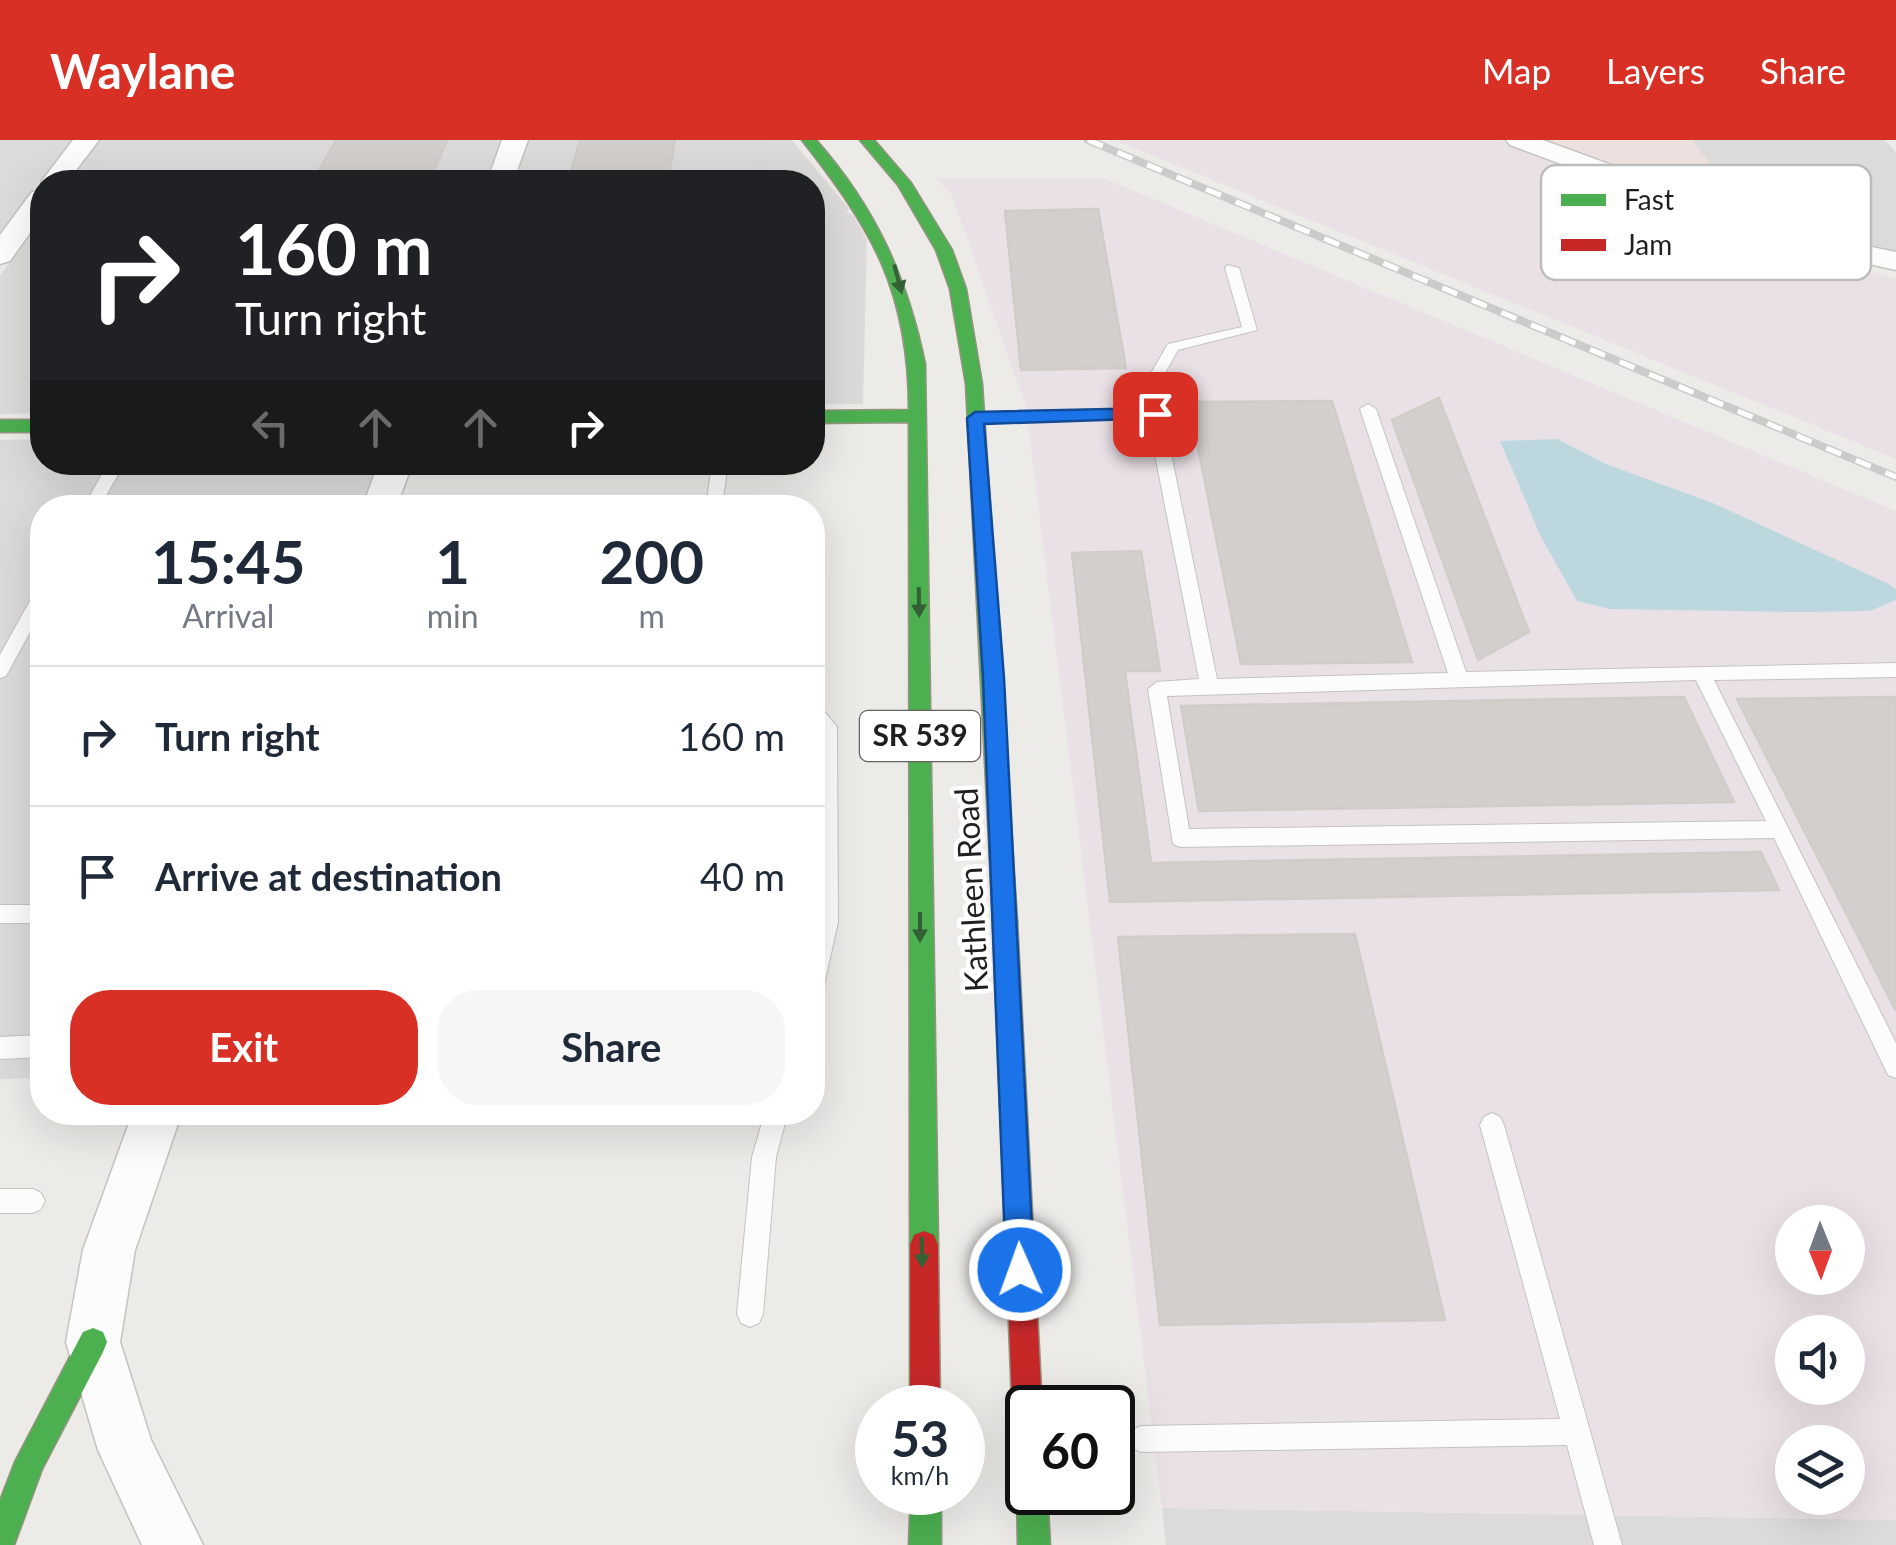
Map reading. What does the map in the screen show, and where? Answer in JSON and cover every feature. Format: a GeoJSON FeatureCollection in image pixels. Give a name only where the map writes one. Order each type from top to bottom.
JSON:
{"type":"FeatureCollection","features":[{"type":"Feature","properties":{"kind":"main road","name":"Kathleen Road"},"geometry":{"type":"LineString","coordinates":[[808,140],[866,211],[892,253],[917,364],[925,1385]]}},
{"type":"Feature","properties":{"kind":"main road","name":"Kathleen Road"},"geometry":{"type":"LineString","coordinates":[[868,140],[904,184],[944,250],[958,289],[968,340],[988,595],[1026,1385]]}},
{"type":"Feature","properties":{"kind":"main road"},"geometry":{"type":"LineString","coordinates":[[866,211],[909,238],[933,292]]}},
{"type":"Feature","properties":{"kind":"main road"},"geometry":{"type":"LineString","coordinates":[[941,326],[947,366]]}},
{"type":"Feature","properties":{"kind":"main road"},"geometry":{"type":"LineString","coordinates":[[952,392],[975,418]]}},
{"type":"Feature","properties":{"kind":"main road"},"geometry":{"type":"LineString","coordinates":[[825,417],[916,416],[942,439]]}},
{"type":"Feature","properties":{"kind":"main road"},"geometry":{"type":"LineString","coordinates":[[0,426],[30,426]]}},
{"type":"Feature","properties":{"kind":"main road"},"geometry":{"type":"LineString","coordinates":[[958,508],[960,540],[988,595]]}},
{"type":"Feature","properties":{"kind":"main road"},"geometry":{"type":"LineString","coordinates":[[0,1542],[30,1462],[93,1342]]}},
{"type":"Feature","properties":{"kind":"main road"},"geometry":{"type":"LineString","coordinates":[[925,1545],[926,1515]]}},
{"type":"Feature","properties":{"kind":"main road"},"geometry":{"type":"LineString","coordinates":[[1033,1515],[1034,1545]]}},
{"type":"Feature","properties":{"kind":"street"},"geometry":{"type":"LineString","coordinates":[[63,170],[86,140]]}},
{"type":"Feature","properties":{"kind":"street"},"geometry":{"type":"LineString","coordinates":[[504,170],[515,140]]}},
{"type":"Feature","properties":{"kind":"street"},"geometry":{"type":"LineString","coordinates":[[1520,140],[1588,165]]}},
{"type":"Feature","properties":{"kind":"street"},"geometry":{"type":"LineString","coordinates":[[0,255],[30,214]]}},
{"type":"Feature","properties":{"kind":"street"},"geometry":{"type":"LineString","coordinates":[[1871,255],[1896,260]]}},
{"type":"Feature","properties":{"kind":"street"},"geometry":{"type":"LineString","coordinates":[[153,1125],[108,1250],[93,1342],[126,1450],[172,1545]]}},
{"type":"Feature","properties":{"kind":"lane"},"geometry":{"type":"LineString","coordinates":[[1209,686],[1155,414],[1158,373],[1173,347],[1250,330],[1232,268]]}},
{"type":"Feature","properties":{"kind":"lane"},"geometry":{"type":"LineString","coordinates":[[1368,409],[1460,680]]}},
{"type":"Feature","properties":{"kind":"lane"},"geometry":{"type":"LineString","coordinates":[[975,418],[1155,414]]}},
{"type":"Feature","properties":{"kind":"lane"},"geometry":{"type":"LineString","coordinates":[[0,671],[30,617]]}},
{"type":"Feature","properties":{"kind":"lane"},"geometry":{"type":"LineString","coordinates":[[1780,830],[1180,838],[1157,689],[1896,670]]}},
{"type":"Feature","properties":{"kind":"lane"},"geometry":{"type":"LineString","coordinates":[[1702,673],[1896,1067]]}},
{"type":"Feature","properties":{"kind":"lane"},"geometry":{"type":"LineString","coordinates":[[825,723],[825,935]]}},
{"type":"Feature","properties":{"kind":"lane"},"geometry":{"type":"LineString","coordinates":[[0,914],[30,914]]}},
{"type":"Feature","properties":{"kind":"lane"},"geometry":{"type":"LineString","coordinates":[[0,1048],[30,1047]]}},
{"type":"Feature","properties":{"kind":"lane"},"geometry":{"type":"LineString","coordinates":[[750,1314],[764,1157],[773,1125]]}},
{"type":"Feature","properties":{"kind":"lane"},"geometry":{"type":"LineString","coordinates":[[1492,1125],[1608,1545]]}},
{"type":"Feature","properties":{"kind":"lane"},"geometry":{"type":"LineString","coordinates":[[0,1201],[32,1200]]}},
{"type":"Feature","properties":{"kind":"lane"},"geometry":{"type":"LineString","coordinates":[[1141,1439],[1577,1432]]}},
{"type":"Feature","properties":{"kind":"shaded area"},"geometry":{"type":"Polygon","coordinates":[[[0,140],[72,140],[49,170],[30,170],[30,195],[0,235],[0,140]]]}},
{"type":"Feature","properties":{"kind":"shaded area"},"geometry":{"type":"Polygon","coordinates":[[[100,140],[501,140],[490,170],[77,170],[100,140]]]}},
{"type":"Feature","properties":{"kind":"shaded area"},"geometry":{"type":"Polygon","coordinates":[[[529,140],[792,140],[817,170],[518,170],[529,140]]]}},
{"type":"Feature","properties":{"kind":"shaded area"},"geometry":{"type":"Polygon","coordinates":[[[1114,140],[1497,140],[1565,165],[1541,165],[1541,280],[1871,280],[1871,271],[1896,279],[1896,459],[1114,140]]]}},
{"type":"Feature","properties":{"kind":"shaded area"},"geometry":{"type":"Polygon","coordinates":[[[1542,140],[1692,140],[1710,165],[1610,165],[1542,140]]]}},
{"type":"Feature","properties":{"kind":"shaded area"},"geometry":{"type":"Polygon","coordinates":[[[1692,140],[1885,140],[1896,152],[1896,251],[1871,247],[1871,165],[1710,165],[1692,140]]]}},
{"type":"Feature","properties":{"kind":"shaded area"},"geometry":{"type":"Polygon","coordinates":[[[935,178],[1106,179],[1896,511],[1896,589],[1713,503],[1606,464],[1557,439],[1500,442],[1540,535],[1577,601],[1609,609],[1870,611],[1896,600],[1896,1520],[1162,1508],[1026,407],[951,193],[935,178]]]}},
{"type":"Feature","properties":{"kind":"shaded area"},"geometry":{"type":"Polygon","coordinates":[[[825,180],[849,209],[846,212],[854,216],[867,240],[863,404],[825,404],[825,180]]]}},
{"type":"Feature","properties":{"kind":"shaded area"},"geometry":{"type":"Polygon","coordinates":[[[30,235],[30,413],[0,414],[0,276],[30,235]]]}},
{"type":"Feature","properties":{"kind":"shaded area"},"geometry":{"type":"Polygon","coordinates":[[[30,439],[30,475],[373,475],[365,495],[30,495],[30,1078],[0,1079],[0,440],[30,439]]]}},
{"type":"Feature","properties":{"kind":"shaded area"},"geometry":{"type":"Polygon","coordinates":[[[1162,1508],[1896,1520],[1896,1545],[1166,1545],[1162,1508]]]}},
{"type":"Feature","properties":{"kind":"water"},"geometry":{"type":"Polygon","coordinates":[[[1557,439],[1606,464],[1713,503],[1887,583],[1896,589],[1896,600],[1870,611],[1801,612],[1609,609],[1577,601],[1540,535],[1500,441],[1557,439]]]}},
{"type":"Feature","properties":{"kind":"building"},"geometry":{"type":"Polygon","coordinates":[[[336,140],[447,140],[434,170],[320,170],[336,140]]]}},
{"type":"Feature","properties":{"kind":"building"},"geometry":{"type":"Polygon","coordinates":[[[580,140],[675,140],[670,170],[571,170],[580,140]]]}},
{"type":"Feature","properties":{"kind":"building"},"geometry":{"type":"Polygon","coordinates":[[[1098,209],[1126,368],[1021,370],[1005,211],[1098,209]]]}},
{"type":"Feature","properties":{"kind":"building"},"geometry":{"type":"Polygon","coordinates":[[[1439,398],[1529,632],[1478,660],[1392,420],[1439,398]]]}},
{"type":"Feature","properties":{"kind":"building"},"geometry":{"type":"Polygon","coordinates":[[[1332,401],[1412,662],[1241,664],[1189,402],[1332,401]]]}},
{"type":"Feature","properties":{"kind":"building"},"geometry":{"type":"Polygon","coordinates":[[[1141,551],[1160,671],[1125,671],[1151,863],[1761,852],[1779,890],[1110,902],[1072,553],[1141,551]]]}},
{"type":"Feature","properties":{"kind":"building"},"geometry":{"type":"Polygon","coordinates":[[[1684,697],[1734,802],[1199,811],[1181,706],[1684,697]]]}},
{"type":"Feature","properties":{"kind":"building"},"geometry":{"type":"Polygon","coordinates":[[[1896,697],[1896,1011],[1737,699],[1896,697]]]}},
{"type":"Feature","properties":{"kind":"building"},"geometry":{"type":"Polygon","coordinates":[[[1355,934],[1445,1320],[1160,1325],[1118,937],[1355,934]]]}},
{"type":"Feature","properties":{"kind":"railway"},"geometry":{"type":"LineString","coordinates":[[1088,140],[1896,477]]}},
{"type":"Feature","properties":{"kind":"traffic: fast"},"geometry":{"type":"LineString","coordinates":[[809,140],[851,191],[881,243],[902,300],[917,364],[924,1245]]}},
{"type":"Feature","properties":{"kind":"traffic: fast"},"geometry":{"type":"LineString","coordinates":[[867,140],[904,183],[944,250],[958,289],[974,384],[1005,921]]}},
{"type":"Feature","properties":{"kind":"traffic: fast"},"geometry":{"type":"LineString","coordinates":[[825,417],[916,416]]}},
{"type":"Feature","properties":{"kind":"traffic: fast"},"geometry":{"type":"LineString","coordinates":[[0,426],[30,426]]}},
{"type":"Feature","properties":{"kind":"traffic: fast"},"geometry":{"type":"LineString","coordinates":[[0,1542],[30,1462],[93,1342]]}},
{"type":"Feature","properties":{"kind":"traffic: fast"},"geometry":{"type":"LineString","coordinates":[[925,1545],[926,1515]]}},
{"type":"Feature","properties":{"kind":"traffic: fast"},"geometry":{"type":"LineString","coordinates":[[1033,1515],[1034,1545]]}},
{"type":"Feature","properties":{"kind":"traffic: jam"},"geometry":{"type":"LineString","coordinates":[[1005,921],[1026,1385]]}},
{"type":"Feature","properties":{"kind":"traffic: jam"},"geometry":{"type":"LineString","coordinates":[[924,1245],[925,1385]]}},
{"type":"Feature","properties":{"kind":"route"},"geometry":{"type":"LineString","coordinates":[[1020,1270],[994,678],[975,418],[1155,414]]}}]}
